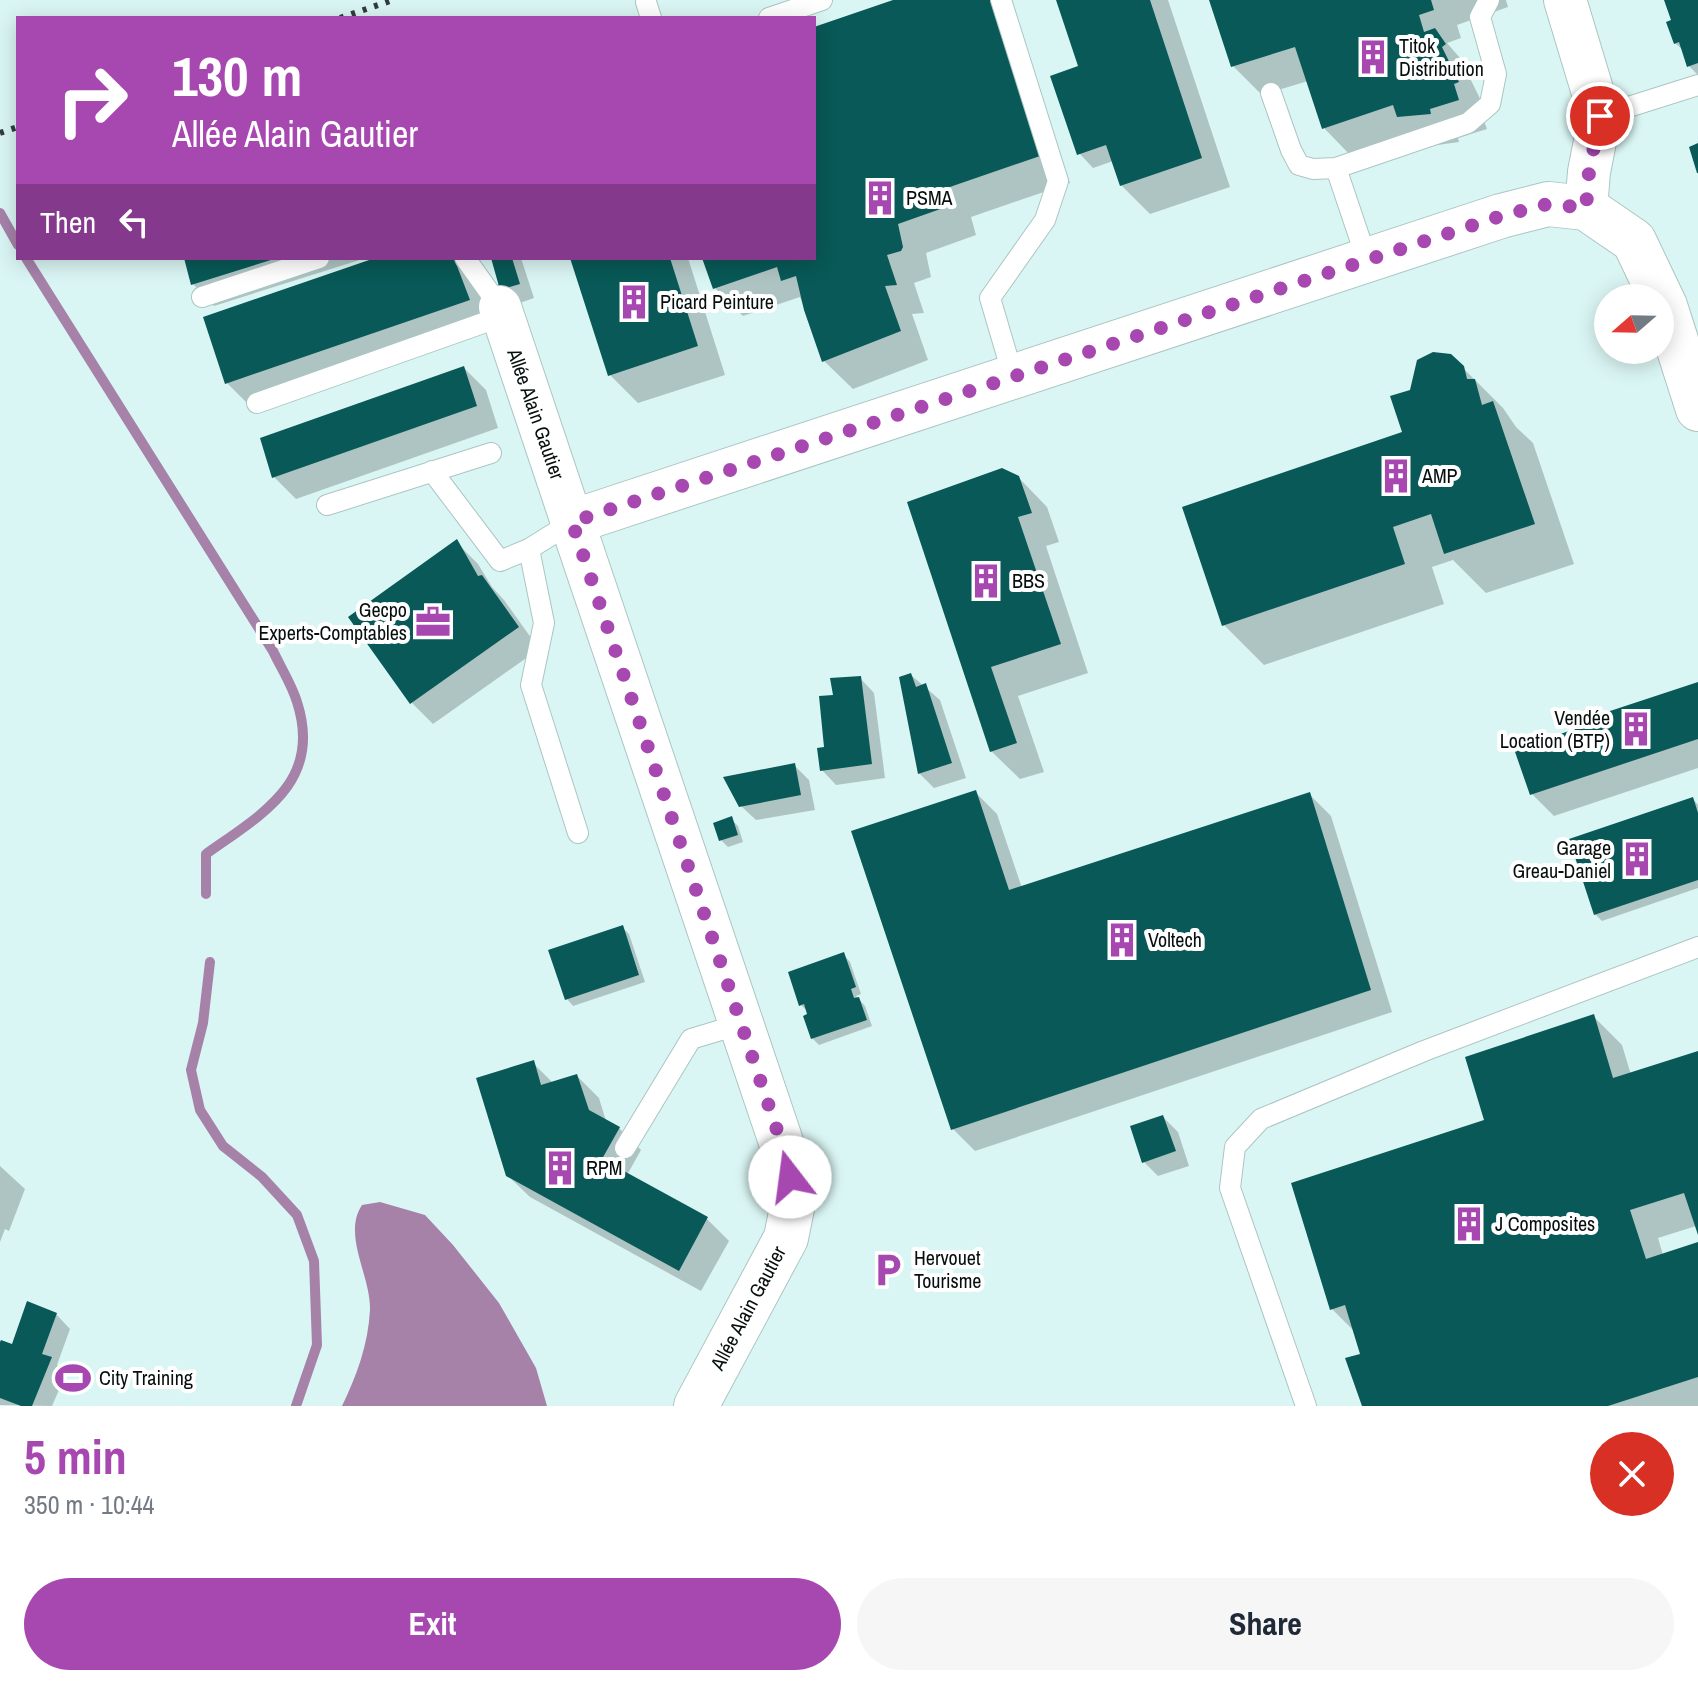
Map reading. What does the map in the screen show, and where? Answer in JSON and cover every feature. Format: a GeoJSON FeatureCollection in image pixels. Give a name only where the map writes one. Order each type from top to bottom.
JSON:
{"type":"FeatureCollection","features":[{"type":"Feature","properties":{"kind":"street"},"geometry":{"type":"LineString","coordinates":[[1567,1],[1600,116],[1589,172],[1586,208]]}},
{"type":"Feature","properties":{"kind":"street"},"geometry":{"type":"LineString","coordinates":[[572,522],[1501,216],[1548,204],[1586,208],[1634,241],[1665,306],[1688,343],[1698,409]]}},
{"type":"Feature","properties":{"kind":"street","name":"Allée Alain Gautier"},"geometry":{"type":"LineString","coordinates":[[501,312],[780,1139],[790,1177],[793,1203],[786,1238],[696,1406]]}},
{"type":"Feature","properties":{"kind":"lane"},"geometry":{"type":"LineString","coordinates":[[775,16],[822,0]]}},
{"type":"Feature","properties":{"kind":"lane"},"geometry":{"type":"LineString","coordinates":[[1001,0],[1058,181],[1045,220],[990,298],[1013,376]]}},
{"type":"Feature","properties":{"kind":"lane"},"geometry":{"type":"LineString","coordinates":[[1271,93],[1299,165],[1313,169],[1336,168],[1468,123],[1490,104],[1496,74],[1480,17],[1489,0]]}},
{"type":"Feature","properties":{"kind":"lane"},"geometry":{"type":"LineString","coordinates":[[1600,116],[1698,85]]}},
{"type":"Feature","properties":{"kind":"lane"},"geometry":{"type":"LineString","coordinates":[[1336,168],[1367,260]]}},
{"type":"Feature","properties":{"kind":"lane"},"geometry":{"type":"LineString","coordinates":[[202,297],[313,260]]}},
{"type":"Feature","properties":{"kind":"lane"},"geometry":{"type":"LineString","coordinates":[[257,403],[501,312],[466,260]]}},
{"type":"Feature","properties":{"kind":"lane"},"geometry":{"type":"LineString","coordinates":[[327,505],[491,453]]}},
{"type":"Feature","properties":{"kind":"lane"},"geometry":{"type":"LineString","coordinates":[[432,471],[500,561],[529,549],[572,522]]}},
{"type":"Feature","properties":{"kind":"lane"},"geometry":{"type":"LineString","coordinates":[[529,549],[544,623],[531,685],[578,833]]}},
{"type":"Feature","properties":{"kind":"lane"},"geometry":{"type":"LineString","coordinates":[[1306,1406],[1230,1188],[1235,1147],[1261,1119],[1424,1051],[1698,947]]}},
{"type":"Feature","properties":{"kind":"lane"},"geometry":{"type":"LineString","coordinates":[[625,1148],[691,1039],[741,1024]]}},
{"type":"Feature","properties":{"kind":"shaded area"},"geometry":{"type":"Polygon","coordinates":[[[380,1202],[425,1215],[453,1245],[499,1303],[536,1368],[547,1406],[342,1406],[361,1360],[370,1310],[356,1242],[357,1217],[362,1205],[380,1202]]]}},
{"type":"Feature","properties":{"kind":"building"},"geometry":{"type":"Polygon","coordinates":[[[893,0],[991,0],[1043,155],[944,189],[949,206],[898,224],[903,247],[901,251],[887,255],[897,285],[885,286],[901,331],[822,362],[796,276],[781,281],[777,267],[713,289],[703,260],[816,260],[816,26],[893,0]]]}},
{"type":"Feature","properties":{"kind":"building"},"geometry":{"type":"Polygon","coordinates":[[[1056,0],[1150,0],[1202,158],[1120,186],[1106,145],[1077,155],[1050,76],[1078,66],[1056,0]]]}},
{"type":"Feature","properties":{"kind":"building","name":"Titok Distribution"},"geometry":{"type":"Polygon","coordinates":[[[1209,0],[1431,0],[1434,10],[1419,15],[1424,32],[1435,28],[1446,44],[1442,47],[1459,82],[1454,84],[1459,100],[1430,109],[1431,114],[1397,117],[1393,105],[1322,129],[1295,47],[1231,67],[1209,0]]]}},
{"type":"Feature","properties":{"kind":"building"},"geometry":{"type":"Polygon","coordinates":[[[1664,0],[1698,0],[1698,63],[1687,67],[1679,42],[1674,44],[1666,22],[1671,20],[1664,0]]]}},
{"type":"Feature","properties":{"kind":"building"},"geometry":{"type":"Polygon","coordinates":[[[1698,143],[1698,173],[1697,173],[1689,147],[1698,143]]]}},
{"type":"Feature","properties":{"kind":"building"},"geometry":{"type":"Polygon","coordinates":[[[185,260],[271,260],[191,285],[185,260]]]}},
{"type":"Feature","properties":{"kind":"building"},"geometry":{"type":"Polygon","coordinates":[[[369,260],[455,260],[470,300],[225,384],[203,317],[369,260]]]}},
{"type":"Feature","properties":{"kind":"building"},"geometry":{"type":"Polygon","coordinates":[[[492,260],[513,260],[520,284],[500,290],[492,260]]]}},
{"type":"Feature","properties":{"kind":"building","name":"Picard Peinture"},"geometry":{"type":"Polygon","coordinates":[[[571,260],[671,260],[698,346],[608,376],[571,260]]]}},
{"type":"Feature","properties":{"kind":"building","name":"AMP"},"geometry":{"type":"Polygon","coordinates":[[[1433,352],[1451,354],[1464,366],[1467,379],[1475,379],[1482,405],[1493,401],[1535,524],[1444,554],[1431,514],[1393,527],[1405,564],[1222,626],[1182,507],[1402,432],[1390,396],[1410,390],[1417,360],[1433,352]]]}},
{"type":"Feature","properties":{"kind":"building"},"geometry":{"type":"Polygon","coordinates":[[[464,366],[477,406],[272,478],[260,438],[464,366]]]}},
{"type":"Feature","properties":{"kind":"building","name":"BBS"},"geometry":{"type":"Polygon","coordinates":[[[1002,468],[1019,476],[1032,513],[1018,517],[1061,644],[991,667],[1017,743],[990,752],[907,502],[1002,468]]]}},
{"type":"Feature","properties":{"kind":"building","name":"Gecpo Experts-Comptables"},"geometry":{"type":"Polygon","coordinates":[[[457,539],[478,576],[482,575],[519,627],[410,704],[348,617],[457,539]]]}},
{"type":"Feature","properties":{"kind":"building"},"geometry":{"type":"Polygon","coordinates":[[[911,673],[916,687],[926,683],[952,763],[918,774],[899,677],[911,673]]]}},
{"type":"Feature","properties":{"kind":"building"},"geometry":{"type":"Polygon","coordinates":[[[861,676],[872,764],[820,771],[817,748],[824,747],[819,696],[833,695],[830,678],[861,676]]]}},
{"type":"Feature","properties":{"kind":"building","name":"Vendée Location (BTP)"},"geometry":{"type":"Polygon","coordinates":[[[1698,682],[1698,739],[1530,795],[1514,749],[1606,719],[1604,713],[1698,682]]]}},
{"type":"Feature","properties":{"kind":"building"},"geometry":{"type":"Polygon","coordinates":[[[795,763],[801,795],[739,807],[723,777],[795,763]]]}},
{"type":"Feature","properties":{"kind":"building","name":"Voltech"},"geometry":{"type":"Polygon","coordinates":[[[976,790],[1009,890],[1310,792],[1371,990],[951,1130],[851,831],[976,790]]]}},
{"type":"Feature","properties":{"kind":"building","name":"Garage Greau-Daniel"},"geometry":{"type":"Polygon","coordinates":[[[1693,797],[1698,813],[1698,880],[1594,915],[1569,839],[1693,797]]]}},
{"type":"Feature","properties":{"kind":"building"},"geometry":{"type":"Polygon","coordinates":[[[732,816],[738,835],[719,841],[713,823],[732,816]]]}},
{"type":"Feature","properties":{"kind":"building"},"geometry":{"type":"Polygon","coordinates":[[[623,925],[639,975],[565,1000],[548,950],[623,925]]]}},
{"type":"Feature","properties":{"kind":"building"},"geometry":{"type":"Polygon","coordinates":[[[844,952],[856,987],[851,989],[854,998],[859,997],[867,1020],[811,1039],[803,1016],[807,1014],[804,1004],[799,1006],[788,972],[844,952]]]}},
{"type":"Feature","properties":{"kind":"building","name":"J Composites"},"geometry":{"type":"Polygon","coordinates":[[[1594,1014],[1613,1078],[1698,1051],[1698,1235],[1684,1193],[1630,1210],[1646,1259],[1698,1242],[1698,1377],[1608,1406],[1362,1406],[1345,1358],[1360,1354],[1345,1305],[1330,1310],[1291,1183],[1484,1120],[1465,1057],[1594,1014]]]}},
{"type":"Feature","properties":{"kind":"building","name":"RPM"},"geometry":{"type":"Polygon","coordinates":[[[534,1060],[541,1085],[577,1074],[589,1110],[620,1127],[602,1159],[708,1217],[679,1271],[506,1176],[476,1078],[534,1060]]]}},
{"type":"Feature","properties":{"kind":"building"},"geometry":{"type":"Polygon","coordinates":[[[1163,1115],[1176,1151],[1142,1163],[1130,1126],[1163,1115]]]}},
{"type":"Feature","properties":{"kind":"building"},"geometry":{"type":"Polygon","coordinates":[[[27,1301],[57,1313],[42,1354],[52,1357],[32,1406],[21,1406],[0,1398],[0,1342],[12,1344],[27,1301]]]}},
{"type":"Feature","properties":{"kind":"waterway"},"geometry":{"type":"LineString","coordinates":[[0,213],[16,241]]}},
{"type":"Feature","properties":{"kind":"waterway"},"geometry":{"type":"LineString","coordinates":[[27,260],[273,651],[297,702],[303,730],[302,754],[294,775],[266,809],[206,854],[206,894]]}},
{"type":"Feature","properties":{"kind":"waterway"},"geometry":{"type":"LineString","coordinates":[[210,962],[203,1023],[191,1070],[200,1110],[223,1146],[262,1177],[297,1215],[314,1261],[317,1345],[296,1406]]}},
{"type":"Feature","properties":{"kind":"railway"},"geometry":{"type":"LineString","coordinates":[[346,16],[393,0]]}},
{"type":"Feature","properties":{"kind":"railway"},"geometry":{"type":"LineString","coordinates":[[0,133],[16,128]]}},
{"type":"Feature","properties":{"kind":"place","name":"Titok Distribution"},"geometry":{"type":"Point","coordinates":[1373,57]}},
{"type":"Feature","properties":{"kind":"place","name":"PSMA"},"geometry":{"type":"Point","coordinates":[880,198]}},
{"type":"Feature","properties":{"kind":"place","name":"Picard Peinture"},"geometry":{"type":"Point","coordinates":[634,302]}},
{"type":"Feature","properties":{"kind":"place","name":"AMP"},"geometry":{"type":"Point","coordinates":[1396,476]}},
{"type":"Feature","properties":{"kind":"place","name":"BBS"},"geometry":{"type":"Point","coordinates":[986,581]}},
{"type":"Feature","properties":{"kind":"place","name":"Gecpo Experts-Comptables"},"geometry":{"type":"Point","coordinates":[433,622]}},
{"type":"Feature","properties":{"kind":"place","name":"Vendée Location (BTP)"},"geometry":{"type":"Point","coordinates":[1636,729]}},
{"type":"Feature","properties":{"kind":"place","name":"Garage Greau-Daniel"},"geometry":{"type":"Point","coordinates":[1637,859]}},
{"type":"Feature","properties":{"kind":"place","name":"Voltech"},"geometry":{"type":"Point","coordinates":[1122,940]}},
{"type":"Feature","properties":{"kind":"place","name":"RPM"},"geometry":{"type":"Point","coordinates":[560,1168]}},
{"type":"Feature","properties":{"kind":"place","name":"J Composites"},"geometry":{"type":"Point","coordinates":[1469,1224]}},
{"type":"Feature","properties":{"kind":"place","name":"Hervouet Tourisme"},"geometry":{"type":"Point","coordinates":[888,1270]}},
{"type":"Feature","properties":{"kind":"place","name":"City Training"},"geometry":{"type":"Point","coordinates":[73,1378]}},
{"type":"Feature","properties":{"kind":"route"},"geometry":{"type":"LineString","coordinates":[[790,1177],[780,1139],[572,522],[1501,216],[1548,204],[1586,208],[1589,172],[1600,116]]}}]}
